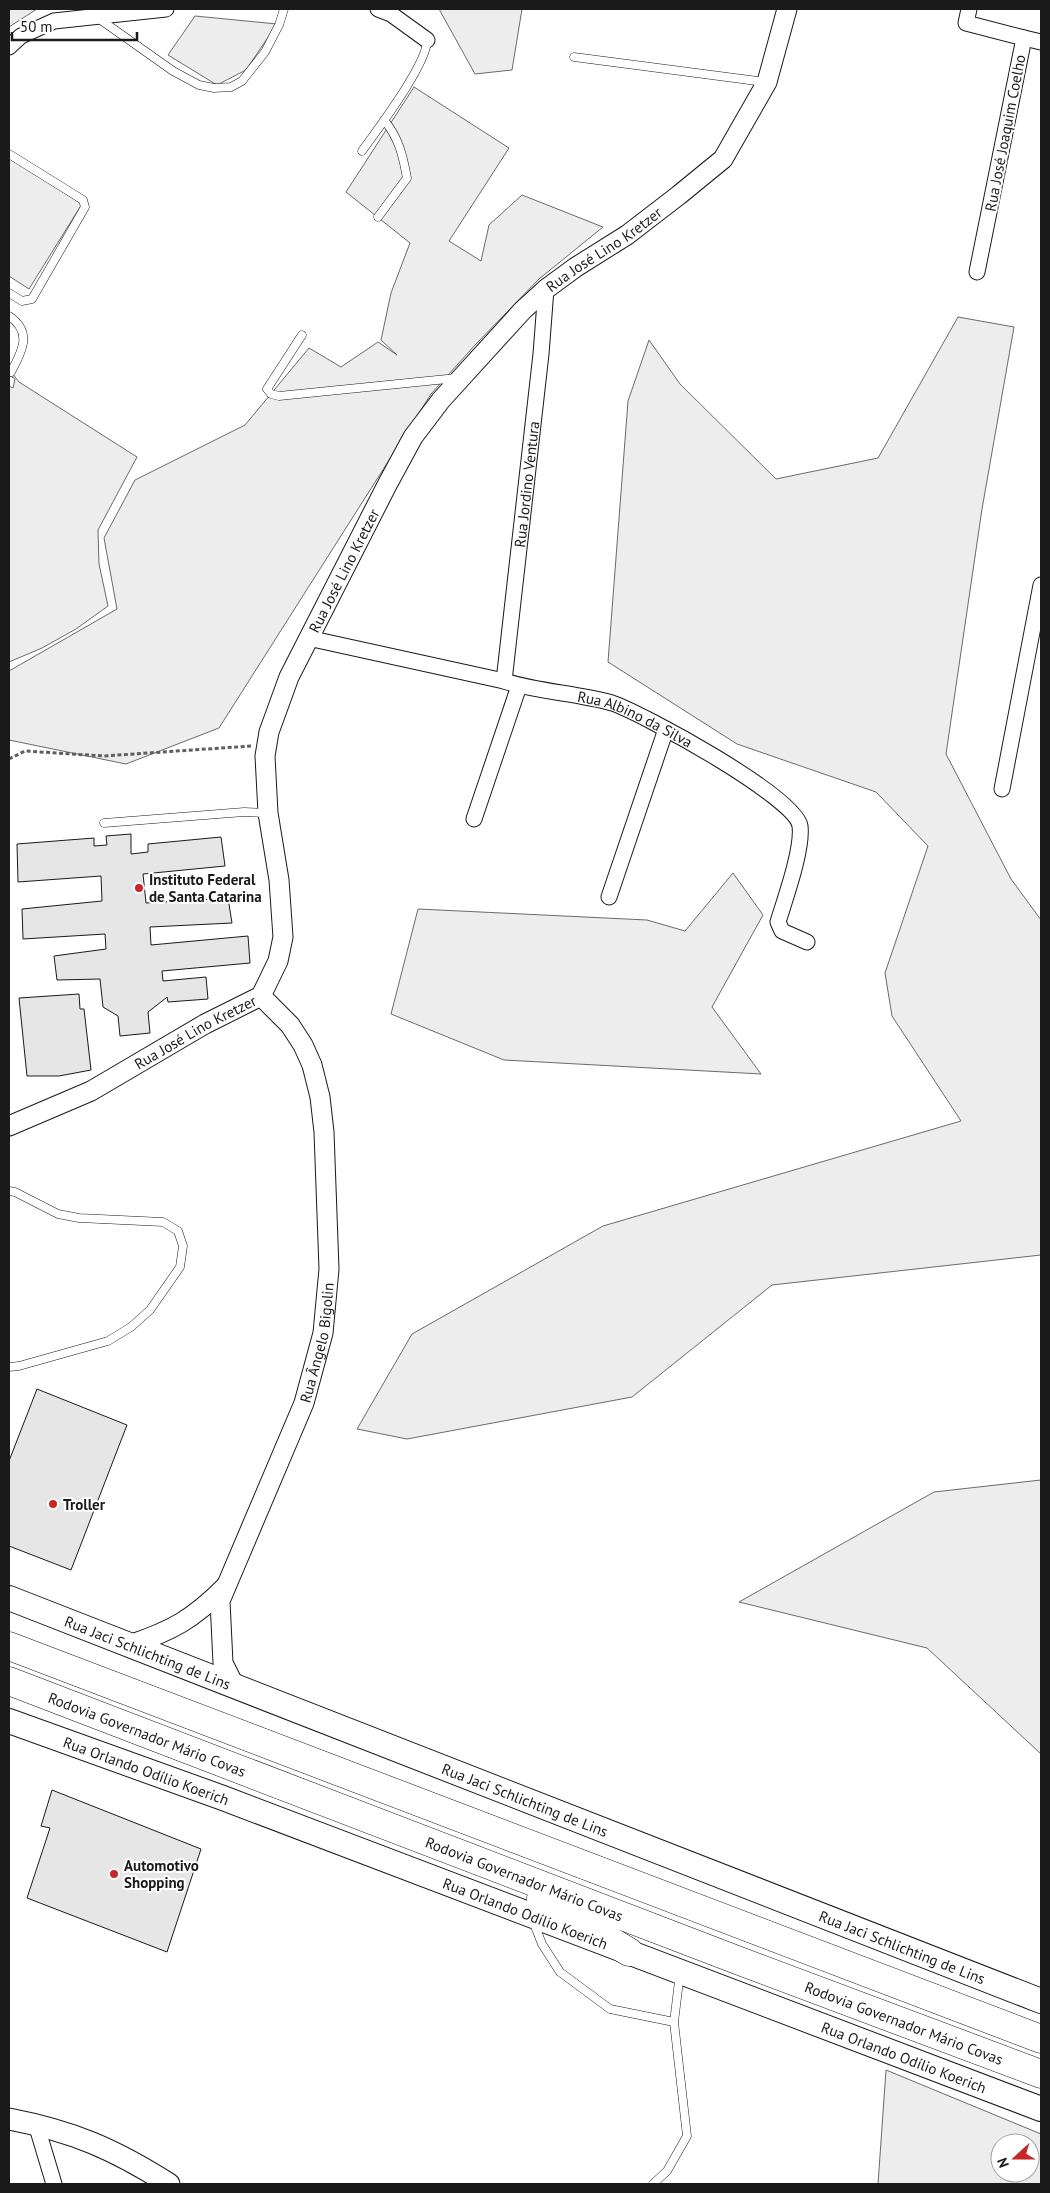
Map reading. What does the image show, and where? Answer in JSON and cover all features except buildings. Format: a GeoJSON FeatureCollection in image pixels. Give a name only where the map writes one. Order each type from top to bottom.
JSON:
{"type":"FeatureCollection","features":[{"type":"Feature","properties":{"kind":"highway","name":"Rodovia Governador Mário Covas"},"geometry":{"type":"LineString","coordinates":[[9,1646],[1041,2039]]}},
{"type":"Feature","properties":{"kind":"highway","name":"Rodovia Governador Mário Covas"},"geometry":{"type":"LineString","coordinates":[[9,1681],[480,1862],[1041,2074]]}},
{"type":"Feature","properties":{"kind":"highway"},"geometry":{"type":"LineString","coordinates":[[480,1862],[629,1952]]}},
{"type":"Feature","properties":{"kind":"main road","name":"Rua Jaci Schlichting de Lins"},"geometry":{"type":"LineString","coordinates":[[9,1598],[1041,2001]]}},
{"type":"Feature","properties":{"kind":"main road","name":"Rua Orlando Odílio Koerich"},"geometry":{"type":"LineString","coordinates":[[9,1721],[223,1798],[1041,2109]]}},
{"type":"Feature","properties":{"kind":"main road"},"geometry":{"type":"LineString","coordinates":[[9,2119],[36,2124],[93,2142],[169,2184]]}},
{"type":"Feature","properties":{"kind":"street"},"geometry":{"type":"LineString","coordinates":[[9,47],[21,36],[36,27],[54,21],[93,15],[166,9]]}},
{"type":"Feature","properties":{"kind":"street"},"geometry":{"type":"LineString","coordinates":[[378,9],[391,14],[427,40]]}},
{"type":"Feature","properties":{"kind":"street","name":"Rua José Lino Kretzer"},"geometry":{"type":"LineString","coordinates":[[9,1126],[91,1091],[204,1024],[261,996],[278,961],[283,937],[279,880],[268,813],[266,745],[273,717],[289,677],[308,638],[413,437],[461,377],[503,330],[546,289],[576,267],[627,235],[723,159],[767,82],[787,9]]}},
{"type":"Feature","properties":{"kind":"street","name":"Rua José Joaquim Coelho"},"geometry":{"type":"LineString","coordinates":[[969,9],[966,23],[1024,38],[977,272]]}},
{"type":"Feature","properties":{"kind":"street"},"geometry":{"type":"LineString","coordinates":[[1024,38],[1041,42]]}},
{"type":"Feature","properties":{"kind":"street","name":"Rua Jordino Ventura"},"geometry":{"type":"LineString","coordinates":[[504,681],[541,354],[546,289]]}},
{"type":"Feature","properties":{"kind":"street"},"geometry":{"type":"LineString","coordinates":[[1002,790],[1041,584]]}},
{"type":"Feature","properties":{"kind":"street","name":"Rua Albino da Silva"},"geometry":{"type":"LineString","coordinates":[[308,638],[504,681],[519,686],[590,697],[614,704],[706,750],[780,801],[793,812],[800,825],[797,856],[778,922],[782,931],[807,942]]}},
{"type":"Feature","properties":{"kind":"street"},"geometry":{"type":"LineString","coordinates":[[474,819],[519,686]]}},
{"type":"Feature","properties":{"kind":"street"},"geometry":{"type":"LineString","coordinates":[[609,897],[666,729]]}},
{"type":"Feature","properties":{"kind":"street","name":"Rua Ângelo Bigolin"},"geometry":{"type":"LineString","coordinates":[[235,1687],[223,1663],[220,1601],[304,1403],[316,1364],[328,1298],[329,1269],[324,1132],[320,1097],[312,1065],[303,1045],[290,1025],[261,996]]}},
{"type":"Feature","properties":{"kind":"street"},"geometry":{"type":"LineString","coordinates":[[129,1645],[175,1628],[201,1611],[228,1584]]}},
{"type":"Feature","properties":{"kind":"street"},"geometry":{"type":"LineString","coordinates":[[36,2124],[54,2184]]}},
{"type":"Feature","properties":{"kind":"lane"},"geometry":{"type":"LineString","coordinates":[[93,15],[173,71],[199,85],[214,88],[232,86],[242,81],[265,52],[279,25],[284,9]]}},
{"type":"Feature","properties":{"kind":"lane"},"geometry":{"type":"LineString","coordinates":[[362,151],[384,120],[425,54],[427,40]]}},
{"type":"Feature","properties":{"kind":"lane"},"geometry":{"type":"LineString","coordinates":[[574,57],[767,82]]}},
{"type":"Feature","properties":{"kind":"lane"},"geometry":{"type":"LineString","coordinates":[[378,217],[407,178],[402,150],[395,134],[384,120]]}},
{"type":"Feature","properties":{"kind":"lane"},"geometry":{"type":"LineString","coordinates":[[9,154],[83,200],[85,206],[32,299],[22,302],[9,294]]}},
{"type":"Feature","properties":{"kind":"lane"},"geometry":{"type":"LineString","coordinates":[[9,316],[21,328],[24,343],[11,372],[9,371]]}},
{"type":"Feature","properties":{"kind":"lane"},"geometry":{"type":"LineString","coordinates":[[302,335],[267,389],[271,394],[279,396],[461,377]]}},
{"type":"Feature","properties":{"kind":"lane"},"geometry":{"type":"LineString","coordinates":[[104,823],[244,812],[268,813]]}},
{"type":"Feature","properties":{"kind":"lane"},"geometry":{"type":"LineString","coordinates":[[9,1191],[15,1192],[58,1214],[72,1217],[164,1222],[178,1231],[183,1246],[180,1267],[150,1310],[132,1327],[108,1340],[9,1368]]}},
{"type":"Feature","properties":{"kind":"lane"},"geometry":{"type":"LineString","coordinates":[[530,1914],[542,1944],[560,1972],[574,1983],[610,2009],[674,2022]]}},
{"type":"Feature","properties":{"kind":"lane"},"geometry":{"type":"LineString","coordinates":[[653,2184],[667,2171],[687,2136],[674,2022],[680,1972]]}},
{"type":"Feature","properties":{"kind":"path"},"geometry":{"type":"LineString","coordinates":[[9,759],[25,751],[104,756],[266,745]]}},
{"type":"Feature","properties":{"kind":"shaded area"},"geometry":{"type":"Polygon","coordinates":[[[9,9],[37,9],[9,27],[9,9]]]}},
{"type":"Feature","properties":{"kind":"shaded area"},"geometry":{"type":"Polygon","coordinates":[[[439,9],[522,9],[512,70],[475,74],[439,9]]]}},
{"type":"Feature","properties":{"kind":"shaded area"},"geometry":{"type":"Polygon","coordinates":[[[195,16],[277,24],[246,70],[217,85],[168,55],[195,16]]]}},
{"type":"Feature","properties":{"kind":"shaded area"},"geometry":{"type":"Polygon","coordinates":[[[414,87],[509,148],[449,241],[481,261],[489,225],[522,195],[603,227],[539,279],[431,394],[219,728],[126,764],[9,740],[9,671],[117,609],[104,538],[135,480],[245,425],[309,348],[341,367],[378,342],[397,355],[381,340],[391,293],[410,243],[346,192],[414,87]]]}},
{"type":"Feature","properties":{"kind":"shaded area"},"geometry":{"type":"Polygon","coordinates":[[[9,158],[82,204],[29,289],[9,276],[9,158]]]}},
{"type":"Feature","properties":{"kind":"shaded area"},"geometry":{"type":"Polygon","coordinates":[[[958,317],[1014,327],[982,509],[946,754],[1011,879],[1041,920],[1041,1255],[772,1285],[632,1397],[407,1439],[357,1429],[412,1334],[603,1226],[961,1121],[892,1016],[885,973],[928,846],[876,792],[737,744],[608,662],[628,401],[649,340],[680,384],[776,479],[878,458],[958,317]]]}},
{"type":"Feature","properties":{"kind":"shaded area"},"geometry":{"type":"Polygon","coordinates":[[[9,369],[19,382],[137,457],[98,530],[99,564],[108,606],[76,629],[42,648],[9,662],[9,386],[13,388],[15,379],[9,375],[9,369]]]}},
{"type":"Feature","properties":{"kind":"shaded area"},"geometry":{"type":"Polygon","coordinates":[[[733,873],[763,915],[712,1007],[761,1074],[504,1060],[391,1014],[418,909],[647,920],[685,931],[733,873]]]}},
{"type":"Feature","properties":{"kind":"shaded area"},"geometry":{"type":"Polygon","coordinates":[[[1041,1480],[1041,1754],[927,1648],[739,1602],[934,1492],[1041,1480]]]}},
{"type":"Feature","properties":{"kind":"shaded area"},"geometry":{"type":"Polygon","coordinates":[[[886,2070],[1039,2133],[990,2133],[990,2183],[1040,2183],[1041,2134],[1041,2184],[878,2184],[886,2070]]]}},
{"type":"Feature","properties":{"kind":"place","name":"Instituto Federal de Santa Catarina"},"geometry":{"type":"Point","coordinates":[139,888]}},
{"type":"Feature","properties":{"kind":"place","name":"Troller"},"geometry":{"type":"Point","coordinates":[53,1504]}},
{"type":"Feature","properties":{"kind":"place","name":"Automotivo Shopping"},"geometry":{"type":"Point","coordinates":[114,1874]}}]}
